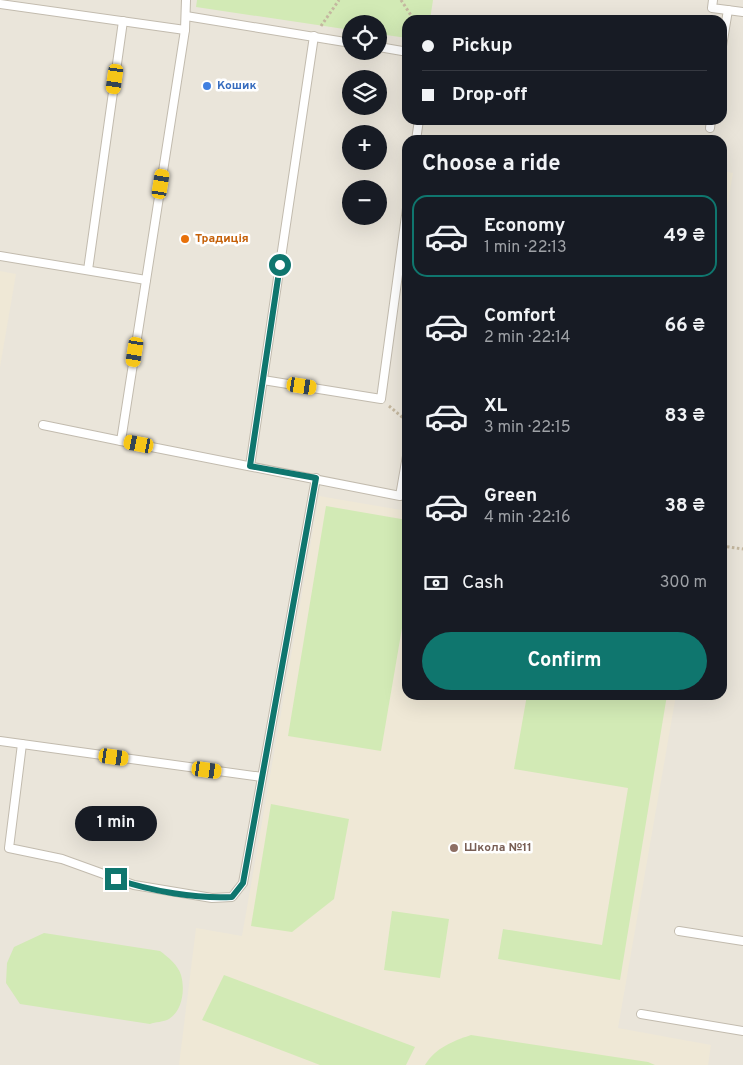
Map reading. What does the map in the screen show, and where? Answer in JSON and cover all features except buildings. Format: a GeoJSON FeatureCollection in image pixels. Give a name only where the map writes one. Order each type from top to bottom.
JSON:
{"type":"FeatureCollection","features":[{"type":"Feature","properties":{"kind":"lane"},"geometry":{"type":"LineString","coordinates":[[121,441],[185,30],[186,0]]}},
{"type":"Feature","properties":{"kind":"lane"},"geometry":{"type":"LineString","coordinates":[[713,0],[712,8],[743,12]]}},
{"type":"Feature","properties":{"kind":"lane"},"geometry":{"type":"LineString","coordinates":[[0,4],[185,30]]}},
{"type":"Feature","properties":{"kind":"lane"},"geometry":{"type":"LineString","coordinates":[[727,16],[728,10]]}},
{"type":"Feature","properties":{"kind":"lane"},"geometry":{"type":"LineString","coordinates":[[186,16],[342,41]]}},
{"type":"Feature","properties":{"kind":"lane"},"geometry":{"type":"LineString","coordinates":[[88,270],[124,21]]}},
{"type":"Feature","properties":{"kind":"lane"},"geometry":{"type":"LineString","coordinates":[[250,466],[314,36]]}},
{"type":"Feature","properties":{"kind":"lane"},"geometry":{"type":"LineString","coordinates":[[387,48],[402,51]]}},
{"type":"Feature","properties":{"kind":"lane"},"geometry":{"type":"LineString","coordinates":[[263,380],[381,398],[402,246]]}},
{"type":"Feature","properties":{"kind":"lane"},"geometry":{"type":"LineString","coordinates":[[0,256],[146,280]]}},
{"type":"Feature","properties":{"kind":"lane"},"geometry":{"type":"LineString","coordinates":[[43,425],[400,496],[402,484]]}},
{"type":"Feature","properties":{"kind":"lane"},"geometry":{"type":"LineString","coordinates":[[22,744],[9,848],[62,859],[134,885],[212,898],[232,897],[243,883],[316,478]]}},
{"type":"Feature","properties":{"kind":"lane"},"geometry":{"type":"LineString","coordinates":[[0,741],[262,777]]}},
{"type":"Feature","properties":{"kind":"lane"},"geometry":{"type":"LineString","coordinates":[[678,931],[743,941]]}},
{"type":"Feature","properties":{"kind":"lane"},"geometry":{"type":"LineString","coordinates":[[641,1014],[743,1031]]}},
{"type":"Feature","properties":{"kind":"path"},"geometry":{"type":"LineString","coordinates":[[314,36],[340,0]]}},
{"type":"Feature","properties":{"kind":"path"},"geometry":{"type":"LineString","coordinates":[[401,0],[411,15]]}},
{"type":"Feature","properties":{"kind":"path"},"geometry":{"type":"LineString","coordinates":[[381,398],[402,417]]}},
{"type":"Feature","properties":{"kind":"path"},"geometry":{"type":"LineString","coordinates":[[727,547],[743,549]]}},
{"type":"Feature","properties":{"kind":"shaded area"},"geometry":{"type":"Polygon","coordinates":[[[0,0],[743,0],[743,1065],[0,1065],[0,0]]]}},
{"type":"Feature","properties":{"kind":"shaded area"},"geometry":{"type":"Polygon","coordinates":[[[727,172],[733,173],[727,208],[727,172]]]}},
{"type":"Feature","properties":{"kind":"shaded area"},"geometry":{"type":"Polygon","coordinates":[[[0,271],[16,274],[0,367],[0,271]]]}},
{"type":"Feature","properties":{"kind":"shaded area","name":"Школа №11"},"geometry":{"type":"Polygon","coordinates":[[[319,496],[402,510],[402,700],[675,700],[618,1028],[711,1045],[708,1065],[179,1065],[196,928],[242,936],[319,496]]]}},
{"type":"Feature","properties":{"kind":"green space"},"geometry":{"type":"Polygon","coordinates":[[[197,0],[433,0],[431,15],[402,15],[402,37],[387,35],[387,15],[342,15],[342,29],[196,7],[197,0]]]}},
{"type":"Feature","properties":{"kind":"green space"},"geometry":{"type":"Polygon","coordinates":[[[326,506],[402,519],[402,628],[381,751],[288,736],[326,506]]]}},
{"type":"Feature","properties":{"kind":"green space"},"geometry":{"type":"Polygon","coordinates":[[[526,700],[666,700],[620,980],[498,959],[503,929],[602,945],[628,788],[514,769],[526,700]]]}},
{"type":"Feature","properties":{"kind":"green space"},"geometry":{"type":"Polygon","coordinates":[[[271,804],[349,819],[334,899],[292,932],[251,926],[271,804]]]}},
{"type":"Feature","properties":{"kind":"green space"},"geometry":{"type":"Polygon","coordinates":[[[392,911],[449,919],[440,978],[384,970],[392,911]]]}},
{"type":"Feature","properties":{"kind":"green space"},"geometry":{"type":"Polygon","coordinates":[[[44,933],[160,951],[180,971],[183,993],[180,1005],[169,1019],[150,1024],[20,1004],[6,983],[7,963],[14,947],[44,933]]]}},
{"type":"Feature","properties":{"kind":"green space"},"geometry":{"type":"Polygon","coordinates":[[[224,975],[415,1047],[406,1065],[320,1065],[202,1020],[224,975]]]}},
{"type":"Feature","properties":{"kind":"green space"},"geometry":{"type":"Polygon","coordinates":[[[471,1035],[648,1062],[655,1065],[425,1065],[439,1050],[471,1035]]]}},
{"type":"Feature","properties":{"kind":"place","name":"Кошик"},"geometry":{"type":"Point","coordinates":[207,86]}},
{"type":"Feature","properties":{"kind":"place","name":"Традиція"},"geometry":{"type":"Point","coordinates":[185,239]}},
{"type":"Feature","properties":{"kind":"place","name":"Школа №11"},"geometry":{"type":"Point","coordinates":[454,848]}},
{"type":"Feature","properties":{"kind":"route"},"geometry":{"type":"LineString","coordinates":[[116,879],[134,885],[212,898],[232,897],[243,883],[316,478],[250,466],[280,265]]}}]}
